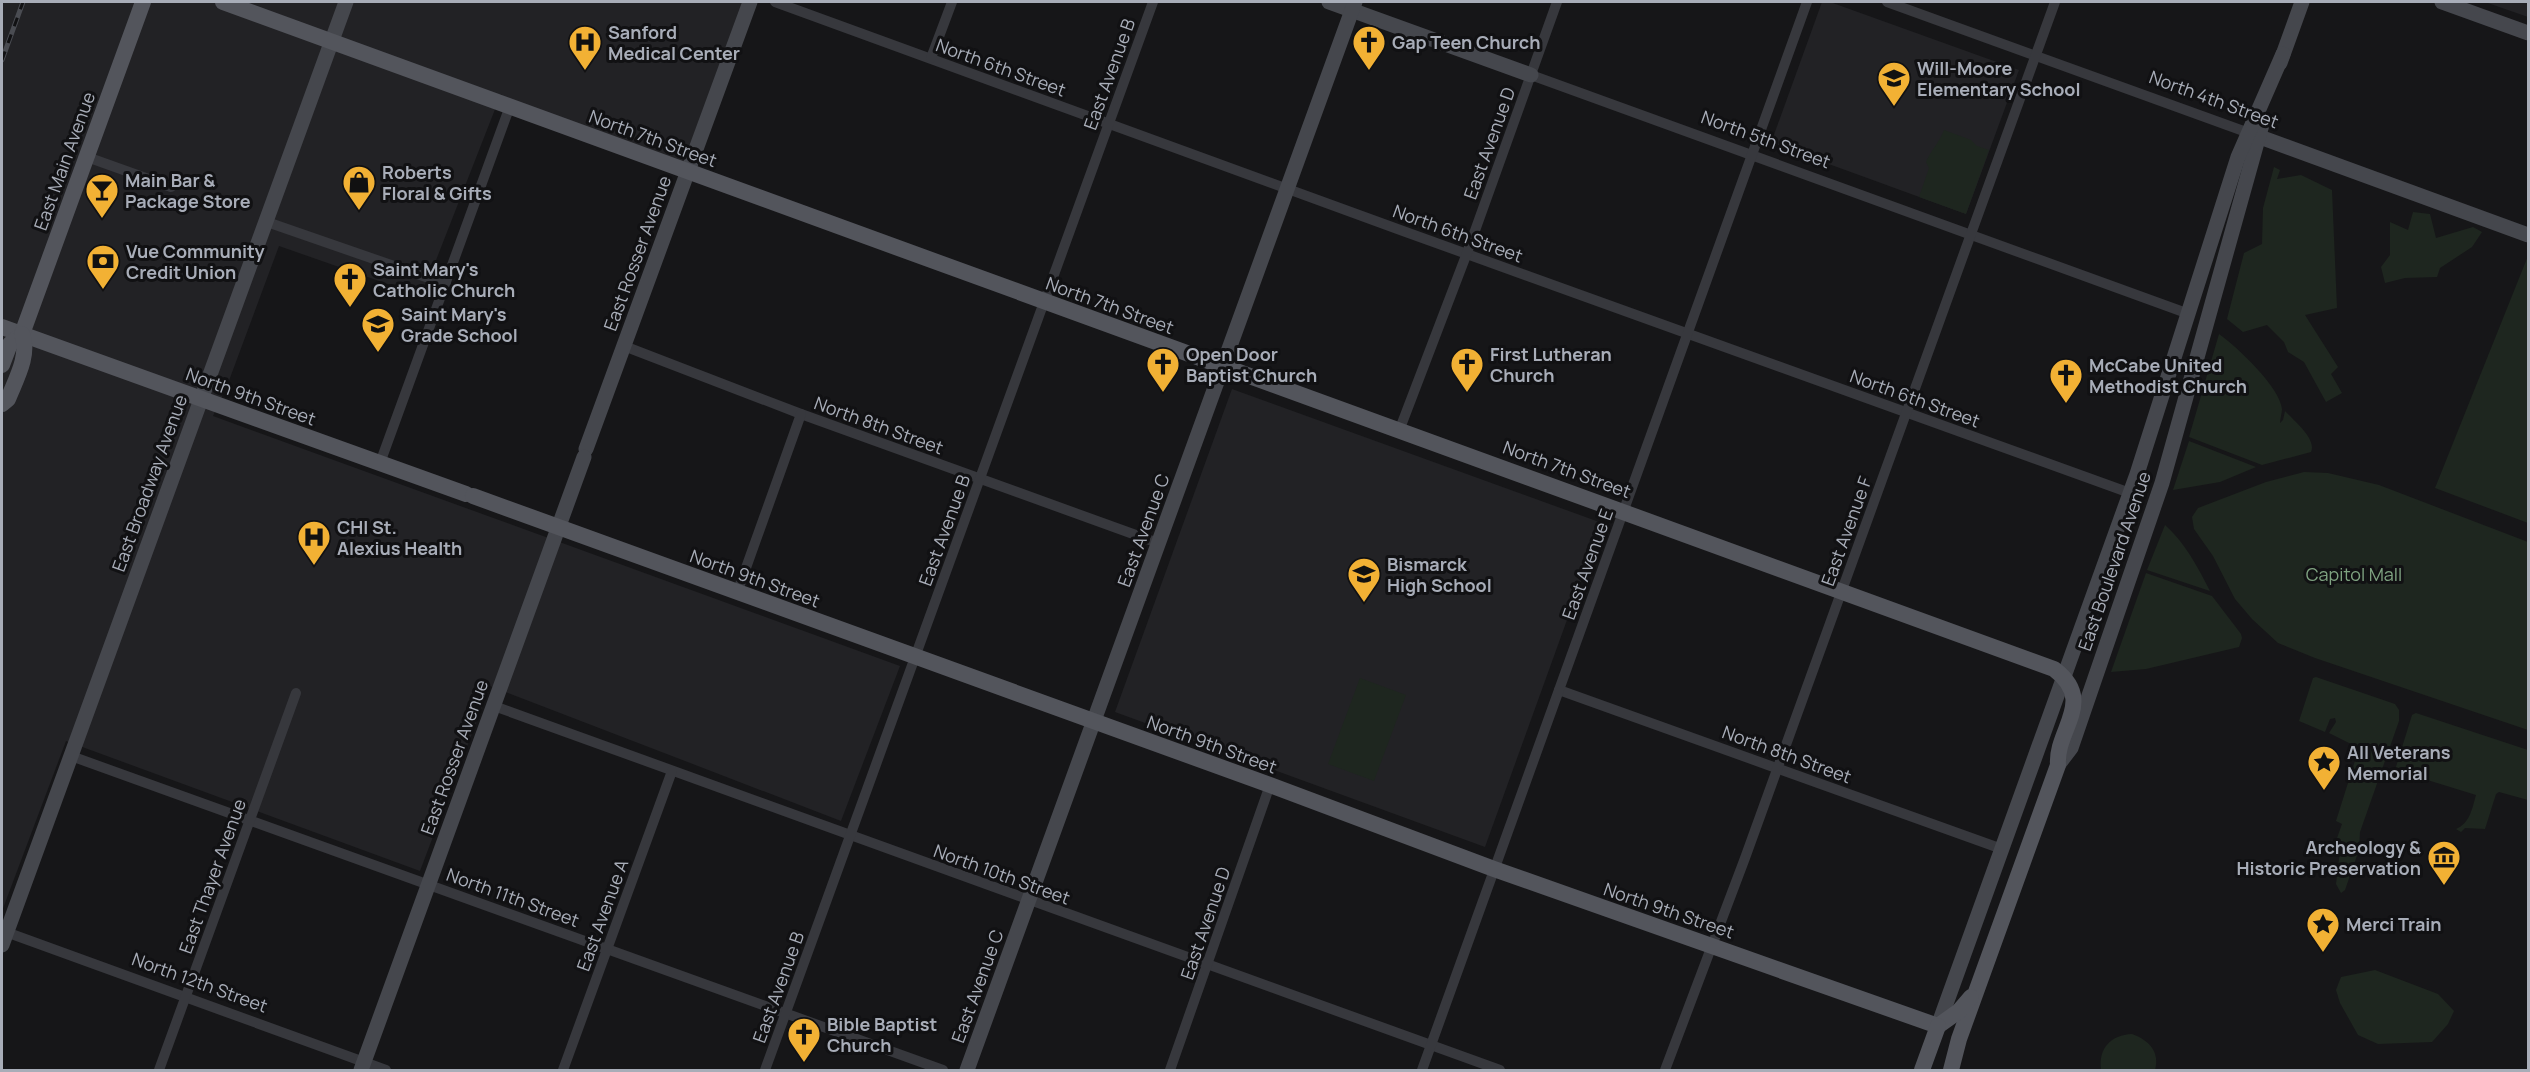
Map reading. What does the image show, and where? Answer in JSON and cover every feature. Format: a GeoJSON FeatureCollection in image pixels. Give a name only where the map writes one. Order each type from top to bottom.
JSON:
{"type":"FeatureCollection","features":[{"type":"Feature","properties":{"kind":"main road","name":"East Main Avenue"},"geometry":{"type":"LineString","coordinates":[[2,404],[8,399],[25,353],[22,334],[143,2]]}},
{"type":"Feature","properties":{"kind":"main road","name":"North 7th Street"},"geometry":{"type":"LineString","coordinates":[[223,2],[2047,665],[2065,678]]}},
{"type":"Feature","properties":{"kind":"main road","name":"North 9th Street"},"geometry":{"type":"LineString","coordinates":[[2,327],[1270,785],[1494,869],[1938,1026]]}},
{"type":"Feature","properties":{"kind":"main road","name":"East Main Avenue"},"geometry":{"type":"LineString","coordinates":[[2,365],[10,344],[22,334]]}},
{"type":"Feature","properties":{"kind":"main road"},"geometry":{"type":"LineString","coordinates":[[2058,765],[2073,708],[2072,692],[2065,678]]}},
{"type":"Feature","properties":{"kind":"main road","name":"East Boulevard Avenue"},"geometry":{"type":"LineString","coordinates":[[1952,1071],[1957,1046],[2058,765]]}},
{"type":"Feature","properties":{"kind":"main road"},"geometry":{"type":"LineString","coordinates":[[1938,1026],[1962,1008],[1980,981]]}},
{"type":"Feature","properties":{"kind":"main road","name":"East Boulevard Avenue"},"geometry":{"type":"LineString","coordinates":[[1922,1067],[1938,1026]]}},
{"type":"Feature","properties":{"kind":"street","name":"East Broadway Avenue"},"geometry":{"type":"LineString","coordinates":[[3,936],[346,2]]}},
{"type":"Feature","properties":{"kind":"street","name":"East Rosser Avenue"},"geometry":{"type":"LineString","coordinates":[[362,1066],[750,2]]}},
{"type":"Feature","properties":{"kind":"street","name":"North 6th Street"},"geometry":{"type":"LineString","coordinates":[[775,2],[1108,125],[1289,188],[2130,493]]}},
{"type":"Feature","properties":{"kind":"street"},"geometry":{"type":"LineString","coordinates":[[931,58],[952,2]]}},
{"type":"Feature","properties":{"kind":"street","name":"East Avenue B"},"geometry":{"type":"LineString","coordinates":[[765,1071],[1153,2]]}},
{"type":"Feature","properties":{"kind":"street","name":"North 5th Street"},"geometry":{"type":"LineString","coordinates":[[1329,2],[1354,6],[1531,75],[2189,315]]}},
{"type":"Feature","properties":{"kind":"street","name":"East Avenue D"},"geometry":{"type":"LineString","coordinates":[[1400,431],[1557,2]]}},
{"type":"Feature","properties":{"kind":"street","name":"East Avenue E"},"geometry":{"type":"LineString","coordinates":[[1422,1071],[1807,2]]}},
{"type":"Feature","properties":{"kind":"street","name":"North 4th Street"},"geometry":{"type":"LineString","coordinates":[[1887,2],[2529,234]]}},
{"type":"Feature","properties":{"kind":"street","name":"East Avenue F"},"geometry":{"type":"LineString","coordinates":[[1665,1071],[1778,768],[2055,2]]}},
{"type":"Feature","properties":{"kind":"street","name":"East Boulevard Avenue"},"geometry":{"type":"LineString","coordinates":[[2058,765],[2071,748],[2162,483],[2253,135],[2302,2]]}},
{"type":"Feature","properties":{"kind":"street"},"geometry":{"type":"LineString","coordinates":[[2442,2],[2529,33]]}},
{"type":"Feature","properties":{"kind":"street","name":"East Avenue C"},"geometry":{"type":"LineString","coordinates":[[967,1071],[1354,6]]}},
{"type":"Feature","properties":{"kind":"street"},"geometry":{"type":"LineString","coordinates":[[380,463],[510,106]]}},
{"type":"Feature","properties":{"kind":"street","name":"East Boulevard Avenue"},"geometry":{"type":"LineString","coordinates":[[1938,1026],[2130,493],[2238,157],[2253,135]]}},
{"type":"Feature","properties":{"kind":"street"},"geometry":{"type":"LineString","coordinates":[[87,157],[171,187]]}},
{"type":"Feature","properties":{"kind":"street"},"geometry":{"type":"LineString","coordinates":[[267,222],[446,284]]}},
{"type":"Feature","properties":{"kind":"street","name":"North 8th Street"},"geometry":{"type":"LineString","coordinates":[[624,346],[801,414],[1158,543]]}},
{"type":"Feature","properties":{"kind":"street"},"geometry":{"type":"LineString","coordinates":[[737,593],[801,414]]}},
{"type":"Feature","properties":{"kind":"street","name":"North 8th Street"},"geometry":{"type":"LineString","coordinates":[[1559,690],[2002,849]]}},
{"type":"Feature","properties":{"kind":"street","name":"East Thayer Avenue"},"geometry":{"type":"LineString","coordinates":[[159,1071],[296,693]]}},
{"type":"Feature","properties":{"kind":"street","name":"North 10th Street"},"geometry":{"type":"LineString","coordinates":[[494,706],[1500,1071]]}},
{"type":"Feature","properties":{"kind":"street","name":"North 11th Street"},"geometry":{"type":"LineString","coordinates":[[71,756],[943,1071]]}},
{"type":"Feature","properties":{"kind":"street","name":"East Avenue A"},"geometry":{"type":"LineString","coordinates":[[563,1071],[672,771]]}},
{"type":"Feature","properties":{"kind":"street","name":"East Avenue D"},"geometry":{"type":"LineString","coordinates":[[1170,1071],[1270,785]]}},
{"type":"Feature","properties":{"kind":"street","name":"North 12th Street"},"geometry":{"type":"LineString","coordinates":[[3,936],[185,997],[362,1066],[386,1071]]}},
{"type":"Feature","properties":{"kind":"shaded area"},"geometry":{"type":"Polygon","coordinates":[[[2,2],[750,2],[688,171],[510,106],[501,94],[422,296],[279,246],[227,386],[213,416],[900,666],[841,821],[490,686],[420,871],[66,741],[2,911],[2,2]]]}},
{"type":"Feature","properties":{"kind":"shaded area","name":"Will-Moore Elementary School"},"geometry":{"type":"Polygon","coordinates":[[[1822,2],[1830,2],[2019,70],[1966,214],[1771,143],[1822,2]]]}},
{"type":"Feature","properties":{"kind":"shaded area"},"geometry":{"type":"Polygon","coordinates":[[[2485,2],[2528,2],[2528,17],[2485,2]]]}},
{"type":"Feature","properties":{"kind":"shaded area","name":"Bismarck High School"},"geometry":{"type":"Polygon","coordinates":[[[1232,389],[1602,523],[1485,847],[1115,712],[1232,389]]]}},
{"type":"Feature","properties":{"kind":"green space"},"geometry":{"type":"Polygon","coordinates":[[[1944,130],[1971,140],[1977,146],[1989,150],[1966,214],[1919,197],[1929,168],[1926,162],[1944,130]]]}},
{"type":"Feature","properties":{"kind":"green space"},"geometry":{"type":"Polygon","coordinates":[[[2274,167],[2280,170],[2277,179],[2301,175],[2332,190],[2337,308],[2305,315],[2338,367],[2331,374],[2342,393],[2326,402],[2304,362],[2288,352],[2284,342],[2267,325],[2243,332],[2227,319],[2244,253],[2262,244],[2263,208],[2274,167]]]}},
{"type":"Feature","properties":{"kind":"green space"},"geometry":{"type":"Polygon","coordinates":[[[2413,212],[2430,214],[2436,238],[2473,227],[2482,232],[2472,247],[2440,268],[2437,277],[2405,278],[2385,283],[2381,267],[2390,255],[2390,222],[2408,230],[2413,212]]]}},
{"type":"Feature","properties":{"kind":"green space"},"geometry":{"type":"Polygon","coordinates":[[[2528,256],[2528,523],[2435,488],[2528,256]]]}},
{"type":"Feature","properties":{"kind":"green space"},"geometry":{"type":"Polygon","coordinates":[[[2219,334],[2266,379],[2274,390],[2282,409],[2280,423],[2285,411],[2308,436],[2312,447],[2311,452],[2262,465],[2189,437],[2219,334]]]}},
{"type":"Feature","properties":{"kind":"green space"},"geometry":{"type":"Polygon","coordinates":[[[2189,441],[2256,467],[2220,482],[2173,490],[2189,441]]]}},
{"type":"Feature","properties":{"kind":"green space","name":"Capitol Mall"},"geometry":{"type":"Polygon","coordinates":[[[2304,472],[2328,473],[2379,485],[2528,542],[2528,730],[2315,658],[2278,643],[2252,619],[2235,599],[2213,556],[2194,529],[2192,517],[2198,508],[2266,482],[2304,472]]]}},
{"type":"Feature","properties":{"kind":"green space"},"geometry":{"type":"Polygon","coordinates":[[[2165,525],[2196,564],[2210,591],[2147,570],[2165,525]]]}},
{"type":"Feature","properties":{"kind":"green space"},"geometry":{"type":"Polygon","coordinates":[[[2146,573],[2212,596],[2241,634],[2239,647],[2146,669],[2111,672],[2146,573]]]}},
{"type":"Feature","properties":{"kind":"green space"},"geometry":{"type":"Polygon","coordinates":[[[2316,677],[2395,704],[2399,710],[2399,721],[2360,832],[2359,850],[2345,890],[2341,893],[2336,884],[2340,851],[2337,838],[2342,824],[2336,821],[2359,748],[2329,733],[2336,722],[2335,718],[2330,719],[2325,732],[2299,721],[2313,678],[2316,677]]]}},
{"type":"Feature","properties":{"kind":"green space"},"geometry":{"type":"Polygon","coordinates":[[[1360,678],[1406,695],[1374,781],[1328,764],[1360,678]]]}},
{"type":"Feature","properties":{"kind":"green space"},"geometry":{"type":"Polygon","coordinates":[[[2416,713],[2528,750],[2528,800],[2499,792],[2496,794],[2485,829],[2465,828],[2461,832],[2456,829],[2467,819],[2476,795],[2395,770],[2412,715],[2416,713]]]}},
{"type":"Feature","properties":{"kind":"green space"},"geometry":{"type":"Polygon","coordinates":[[[2375,970],[2438,994],[2454,1011],[2448,1024],[2432,1042],[2378,1044],[2358,1035],[2340,1003],[2336,990],[2341,977],[2375,970]]]}},
{"type":"Feature","properties":{"kind":"green space"},"geometry":{"type":"Polygon","coordinates":[[[2132,1034],[2148,1043],[2152,1048],[2156,1058],[2155,1070],[2101,1070],[2102,1055],[2108,1044],[2118,1037],[2132,1034]]]}},
{"type":"Feature","properties":{"kind":"railway"},"geometry":{"type":"LineString","coordinates":[[2,60],[23,2]]}},
{"type":"Feature","properties":{"kind":"place","name":"Sanford Medical Center"},"geometry":{"type":"Point","coordinates":[585,71]}},
{"type":"Feature","properties":{"kind":"place","name":"Gap Teen Church"},"geometry":{"type":"Point","coordinates":[1369,71]}},
{"type":"Feature","properties":{"kind":"place","name":"Will-Moore Elementary School"},"geometry":{"type":"Point","coordinates":[1894,107]}},
{"type":"Feature","properties":{"kind":"place","name":"Roberts Floral & Gifts"},"geometry":{"type":"Point","coordinates":[359,211]}},
{"type":"Feature","properties":{"kind":"place","name":"Main Bar & Package Store"},"geometry":{"type":"Point","coordinates":[102,219]}},
{"type":"Feature","properties":{"kind":"place","name":"Vue Community Credit Union"},"geometry":{"type":"Point","coordinates":[103,290]}},
{"type":"Feature","properties":{"kind":"place","name":"Saint Mary's Catholic Church"},"geometry":{"type":"Point","coordinates":[350,308]}},
{"type":"Feature","properties":{"kind":"place","name":"Saint Mary's Grade School"},"geometry":{"type":"Point","coordinates":[378,353]}},
{"type":"Feature","properties":{"kind":"place","name":"Open Door Baptist Church"},"geometry":{"type":"Point","coordinates":[1163,393]}},
{"type":"Feature","properties":{"kind":"place","name":"First Lutheran Church"},"geometry":{"type":"Point","coordinates":[1467,393]}},
{"type":"Feature","properties":{"kind":"place","name":"McCabe United Methodist Church"},"geometry":{"type":"Point","coordinates":[2066,404]}},
{"type":"Feature","properties":{"kind":"place","name":"CHI St. Alexius Health"},"geometry":{"type":"Point","coordinates":[314,566]}},
{"type":"Feature","properties":{"kind":"place","name":"Bismarck High School"},"geometry":{"type":"Point","coordinates":[1364,603]}},
{"type":"Feature","properties":{"kind":"place","name":"All Veterans Memorial"},"geometry":{"type":"Point","coordinates":[2324,791]}},
{"type":"Feature","properties":{"kind":"place","name":"Archeology & Historic Preservation"},"geometry":{"type":"Point","coordinates":[2444,886]}},
{"type":"Feature","properties":{"kind":"place","name":"Merci Train"},"geometry":{"type":"Point","coordinates":[2323,953]}},
{"type":"Feature","properties":{"kind":"place","name":"Bible Baptist Church"},"geometry":{"type":"Point","coordinates":[804,1063]}}]}
